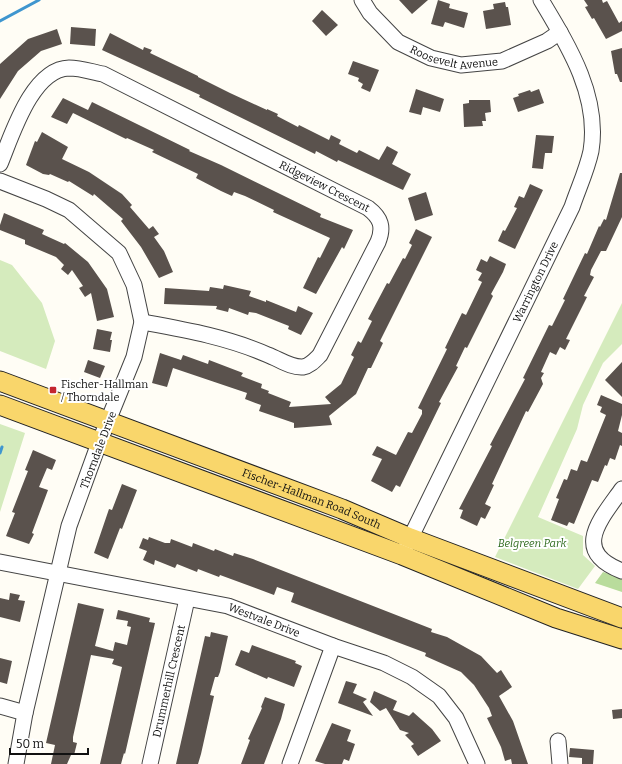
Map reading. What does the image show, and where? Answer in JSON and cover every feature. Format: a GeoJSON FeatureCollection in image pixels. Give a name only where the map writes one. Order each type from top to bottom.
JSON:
{"type":"FeatureCollection","features":[{"type":"Feature","properties":{"kind":"main road","name":"Fischer-Hallman Road South"},"geometry":{"type":"LineString","coordinates":[[0,381],[342,509],[410,538],[622,618]]}},
{"type":"Feature","properties":{"kind":"main road","name":"Fischer-Hallman Road South"},"geometry":{"type":"LineString","coordinates":[[0,405],[402,555],[556,618],[622,639]]}},
{"type":"Feature","properties":{"kind":"street","name":"Roosevelt Avenue"},"geometry":{"type":"LineString","coordinates":[[362,0],[370,13],[398,42],[431,58],[461,65],[502,61],[547,41],[560,32]]}},
{"type":"Feature","properties":{"kind":"street","name":"Warrington Drive"},"geometry":{"type":"LineString","coordinates":[[402,555],[572,207],[591,151],[591,114],[580,70],[541,0]]}},
{"type":"Feature","properties":{"kind":"street","name":"Ridgeview Crescent"},"geometry":{"type":"LineString","coordinates":[[0,164],[22,111],[36,87],[53,73],[68,68],[82,69],[103,74],[368,208],[378,216],[382,233],[320,355],[313,363],[303,367],[291,366],[251,347],[217,336],[142,322]]}},
{"type":"Feature","properties":{"kind":"street","name":"Thorndale Drive"},"geometry":{"type":"LineString","coordinates":[[0,181],[46,199],[69,210],[119,253],[134,284],[142,322],[134,357],[99,443],[69,526],[25,713],[16,764]]}},
{"type":"Feature","properties":{"kind":"street"},"geometry":{"type":"LineString","coordinates":[[622,489],[602,516],[595,534],[593,545],[597,557],[622,571]]}},
{"type":"Feature","properties":{"kind":"street","name":"Westvale Drive"},"geometry":{"type":"LineString","coordinates":[[0,562],[228,606],[333,646],[384,663],[412,677],[439,696],[456,718],[477,764]]}},
{"type":"Feature","properties":{"kind":"street","name":"Drummerhill Crescent"},"geometry":{"type":"LineString","coordinates":[[150,764],[187,599]]}},
{"type":"Feature","properties":{"kind":"street"},"geometry":{"type":"LineString","coordinates":[[290,764],[333,646]]}},
{"type":"Feature","properties":{"kind":"street"},"geometry":{"type":"LineString","coordinates":[[0,706],[25,713]]}},
{"type":"Feature","properties":{"kind":"street"},"geometry":{"type":"LineString","coordinates":[[558,742],[560,764]]}},
{"type":"Feature","properties":{"kind":"green space"},"geometry":{"type":"Polygon","coordinates":[[[0,260],[12,265],[42,303],[55,341],[46,369],[0,351],[0,260]]]}},
{"type":"Feature","properties":{"kind":"green space","name":"Belgreen Park"},"geometry":{"type":"Polygon","coordinates":[[[622,303],[622,344],[603,363],[583,405],[577,429],[538,517],[583,536],[583,555],[595,566],[578,589],[495,557],[622,303]]]}},
{"type":"Feature","properties":{"kind":"green space"},"geometry":{"type":"Polygon","coordinates":[[[0,424],[25,433],[0,512],[0,424]]]}},
{"type":"Feature","properties":{"kind":"green space"},"geometry":{"type":"Polygon","coordinates":[[[603,572],[622,578],[622,592],[595,583],[603,572]]]}},
{"type":"Feature","properties":{"kind":"building"},"geometry":{"type":"Polygon","coordinates":[[[399,0],[428,0],[412,14],[399,0]]]}},
{"type":"Feature","properties":{"kind":"building"},"geometry":{"type":"Polygon","coordinates":[[[438,0],[450,4],[449,8],[468,13],[464,28],[445,22],[443,27],[431,24],[438,0]]]}},
{"type":"Feature","properties":{"kind":"building"},"geometry":{"type":"Polygon","coordinates":[[[584,0],[602,0],[603,3],[607,1],[619,23],[622,21],[622,31],[606,39],[594,18],[592,19],[585,7],[588,6],[584,0]]]}},
{"type":"Feature","properties":{"kind":"building"},"geometry":{"type":"Polygon","coordinates":[[[505,2],[506,7],[508,7],[511,25],[486,29],[483,11],[494,9],[493,4],[505,2]]]}},
{"type":"Feature","properties":{"kind":"building"},"geometry":{"type":"Polygon","coordinates":[[[322,10],[338,25],[326,36],[312,21],[322,10]]]}},
{"type":"Feature","properties":{"kind":"building"},"geometry":{"type":"Polygon","coordinates":[[[71,27],[96,29],[95,46],[70,44],[71,27]]]}},
{"type":"Feature","properties":{"kind":"building"},"geometry":{"type":"Polygon","coordinates":[[[57,29],[62,44],[41,51],[18,71],[0,99],[0,64],[28,39],[57,29]]]}},
{"type":"Feature","properties":{"kind":"building"},"geometry":{"type":"Polygon","coordinates":[[[110,33],[143,50],[144,47],[152,50],[150,53],[230,93],[278,114],[277,116],[298,127],[299,125],[329,140],[331,135],[341,140],[339,144],[357,153],[359,150],[379,160],[387,146],[398,152],[392,164],[411,174],[403,190],[338,160],[337,162],[316,151],[315,154],[199,97],[200,95],[102,50],[110,33]]]}},
{"type":"Feature","properties":{"kind":"building"},"geometry":{"type":"Polygon","coordinates":[[[622,48],[622,82],[620,82],[617,74],[615,74],[611,51],[622,48]]]}},
{"type":"Feature","properties":{"kind":"building"},"geometry":{"type":"Polygon","coordinates":[[[353,61],[379,70],[370,92],[361,88],[363,84],[358,81],[359,78],[348,74],[353,61]]]}},
{"type":"Feature","properties":{"kind":"building"},"geometry":{"type":"Polygon","coordinates":[[[416,89],[444,99],[440,112],[423,107],[421,115],[409,112],[416,89]]]}},
{"type":"Feature","properties":{"kind":"building"},"geometry":{"type":"Polygon","coordinates":[[[539,89],[544,103],[518,112],[513,98],[519,96],[518,94],[539,89]]]}},
{"type":"Feature","properties":{"kind":"building"},"geometry":{"type":"Polygon","coordinates":[[[63,98],[88,110],[92,102],[190,150],[189,151],[321,214],[320,217],[353,230],[344,249],[342,247],[316,294],[303,288],[318,257],[320,258],[330,238],[273,212],[274,210],[245,196],[234,192],[232,196],[221,191],[196,178],[198,174],[152,152],[154,150],[127,138],[126,139],[73,113],[67,124],[51,117],[63,98]]]}},
{"type":"Feature","properties":{"kind":"building"},"geometry":{"type":"Polygon","coordinates":[[[469,100],[490,100],[491,112],[485,113],[486,121],[482,121],[483,126],[464,127],[463,104],[469,103],[469,100]]]}},
{"type":"Feature","properties":{"kind":"building"},"geometry":{"type":"Polygon","coordinates":[[[42,132],[68,147],[62,159],[89,172],[122,194],[132,205],[130,207],[149,229],[153,226],[159,234],[154,237],[164,251],[173,272],[159,278],[141,247],[121,221],[123,219],[94,194],[93,196],[69,181],[68,182],[50,174],[43,174],[26,165],[35,141],[37,142],[42,132]]]}},
{"type":"Feature","properties":{"kind":"building"},"geometry":{"type":"Polygon","coordinates":[[[536,135],[554,136],[552,153],[545,153],[543,169],[532,168],[536,135]]]}},
{"type":"Feature","properties":{"kind":"building"},"geometry":{"type":"Polygon","coordinates":[[[620,173],[622,173],[622,217],[606,251],[601,251],[591,270],[590,275],[594,277],[584,296],[587,297],[566,339],[570,340],[565,350],[560,347],[556,355],[550,352],[541,372],[544,373],[541,378],[543,384],[528,412],[526,411],[492,484],[494,485],[485,504],[491,507],[485,519],[481,517],[477,526],[460,518],[463,510],[459,509],[492,446],[490,445],[525,379],[523,378],[549,325],[552,326],[565,300],[563,299],[585,253],[587,254],[599,226],[600,227],[604,219],[606,220],[620,173]]]}},
{"type":"Feature","properties":{"kind":"building"},"geometry":{"type":"Polygon","coordinates":[[[530,184],[543,190],[515,249],[498,241],[517,208],[514,207],[519,196],[524,198],[530,184]]]}},
{"type":"Feature","properties":{"kind":"building"},"geometry":{"type":"Polygon","coordinates":[[[426,192],[433,215],[415,221],[408,198],[426,192]]]}},
{"type":"Feature","properties":{"kind":"building"},"geometry":{"type":"Polygon","coordinates":[[[4,213],[44,230],[42,234],[64,244],[65,243],[88,262],[107,289],[114,317],[97,321],[91,293],[85,297],[79,288],[83,286],[72,270],[68,275],[61,269],[64,265],[56,257],[25,244],[25,240],[0,230],[4,213]]]}},
{"type":"Feature","properties":{"kind":"building"},"geometry":{"type":"Polygon","coordinates":[[[416,229],[432,237],[380,341],[383,343],[371,368],[368,368],[356,394],[329,416],[332,425],[294,428],[294,423],[259,411],[261,405],[245,399],[247,393],[173,368],[167,387],[152,383],[160,353],[181,360],[183,355],[208,364],[209,360],[243,373],[241,376],[262,384],[261,388],[269,391],[268,393],[291,402],[289,407],[331,404],[325,397],[341,384],[354,357],[351,355],[358,341],[361,343],[372,321],[368,319],[387,283],[389,284],[403,258],[405,259],[412,245],[409,243],[416,229]]]}},
{"type":"Feature","properties":{"kind":"building"},"geometry":{"type":"Polygon","coordinates":[[[490,256],[506,264],[503,272],[491,294],[493,296],[467,348],[465,347],[456,366],[458,367],[439,402],[441,403],[400,487],[396,485],[392,492],[371,481],[382,459],[372,455],[377,446],[396,455],[408,432],[412,433],[422,414],[422,410],[418,408],[447,349],[445,348],[462,313],[466,315],[482,282],[478,280],[482,273],[476,270],[481,259],[487,262],[490,256]]]}},
{"type":"Feature","properties":{"kind":"building"},"geometry":{"type":"Polygon","coordinates":[[[224,285],[251,291],[249,296],[266,302],[266,300],[296,312],[298,306],[313,313],[301,335],[288,329],[289,326],[256,313],[249,312],[248,315],[229,308],[228,312],[216,309],[217,306],[164,304],[165,288],[209,291],[210,287],[223,289],[224,285]]]}},
{"type":"Feature","properties":{"kind":"building"},"geometry":{"type":"Polygon","coordinates":[[[97,329],[112,332],[110,352],[93,349],[97,329]]]}},
{"type":"Feature","properties":{"kind":"building"},"geometry":{"type":"Polygon","coordinates":[[[88,360],[105,366],[100,378],[84,372],[88,360]]]}},
{"type":"Feature","properties":{"kind":"building"},"geometry":{"type":"Polygon","coordinates":[[[622,362],[622,397],[605,380],[622,362]]]}},
{"type":"Feature","properties":{"kind":"building"},"geometry":{"type":"Polygon","coordinates":[[[601,395],[622,404],[622,415],[618,431],[622,433],[622,446],[620,445],[615,460],[610,458],[607,466],[605,465],[598,482],[592,480],[574,524],[569,522],[567,526],[551,520],[559,499],[556,498],[564,479],[567,480],[571,469],[577,471],[581,460],[587,462],[606,415],[600,412],[602,407],[597,405],[601,395]]]}},
{"type":"Feature","properties":{"kind":"building"},"geometry":{"type":"Polygon","coordinates":[[[33,450],[56,460],[52,470],[47,468],[39,487],[48,490],[32,533],[34,534],[29,544],[6,536],[15,513],[12,512],[28,471],[25,470],[33,450]]]}},
{"type":"Feature","properties":{"kind":"building"},"geometry":{"type":"Polygon","coordinates":[[[122,484],[137,490],[122,529],[120,528],[108,559],[94,553],[109,509],[112,510],[122,484]]]}},
{"type":"Feature","properties":{"kind":"building"},"geometry":{"type":"Polygon","coordinates":[[[149,537],[165,543],[170,543],[171,539],[192,547],[193,543],[214,551],[215,549],[233,556],[234,553],[253,559],[432,629],[431,632],[447,637],[481,656],[497,673],[501,670],[512,687],[499,696],[513,721],[528,764],[512,764],[511,759],[505,761],[501,747],[487,718],[492,716],[489,708],[474,685],[461,672],[425,656],[426,653],[291,602],[294,593],[277,587],[274,595],[220,575],[219,577],[198,569],[197,572],[177,564],[175,568],[155,560],[154,565],[143,560],[147,551],[139,548],[143,538],[148,540],[149,537]]]}},
{"type":"Feature","properties":{"kind":"building"},"geometry":{"type":"Polygon","coordinates":[[[10,593],[20,595],[18,600],[25,601],[20,622],[0,617],[0,598],[9,600],[10,593]]]}},
{"type":"Feature","properties":{"kind":"building"},"geometry":{"type":"Polygon","coordinates":[[[78,603],[104,609],[95,646],[113,651],[115,642],[127,645],[131,627],[127,626],[128,621],[116,619],[118,610],[150,618],[149,622],[155,623],[125,754],[124,753],[121,764],[100,764],[122,667],[112,664],[114,659],[91,655],[73,737],[73,742],[77,743],[74,755],[71,755],[67,764],[51,764],[55,745],[46,743],[78,603]]]}},
{"type":"Feature","properties":{"kind":"building"},"geometry":{"type":"Polygon","coordinates":[[[211,632],[228,636],[220,672],[218,677],[215,677],[210,695],[214,696],[201,754],[198,764],[176,764],[205,636],[210,637],[211,632]]]}},
{"type":"Feature","properties":{"kind":"building"},"geometry":{"type":"Polygon","coordinates":[[[252,645],[296,661],[295,663],[302,666],[294,687],[268,677],[267,679],[235,665],[241,650],[249,653],[252,645]]]}},
{"type":"Feature","properties":{"kind":"building"},"geometry":{"type":"Polygon","coordinates":[[[0,658],[12,661],[7,684],[0,682],[0,658]]]}},
{"type":"Feature","properties":{"kind":"building"},"geometry":{"type":"Polygon","coordinates":[[[346,681],[357,684],[353,693],[367,699],[363,702],[373,716],[338,703],[346,681]]]}},
{"type":"Feature","properties":{"kind":"building"},"geometry":{"type":"Polygon","coordinates":[[[374,691],[397,701],[393,710],[409,716],[413,712],[432,729],[441,741],[418,756],[411,746],[414,744],[405,735],[409,733],[400,730],[386,708],[380,711],[370,702],[374,691]]]}},
{"type":"Feature","properties":{"kind":"building"},"geometry":{"type":"Polygon","coordinates":[[[265,697],[285,704],[281,719],[264,764],[241,764],[250,740],[248,739],[262,708],[261,707],[265,697]]]}},
{"type":"Feature","properties":{"kind":"building"},"geometry":{"type":"Polygon","coordinates":[[[622,709],[622,718],[613,719],[612,710],[622,709]]]}},
{"type":"Feature","properties":{"kind":"building"},"geometry":{"type":"Polygon","coordinates":[[[332,723],[351,730],[347,741],[355,744],[349,761],[344,759],[342,764],[325,764],[315,761],[332,723]]]}},
{"type":"Feature","properties":{"kind":"building"},"geometry":{"type":"Polygon","coordinates":[[[570,748],[594,750],[593,764],[582,764],[582,758],[569,757],[570,748]]]}},
{"type":"Feature","properties":{"kind":"waterway"},"geometry":{"type":"LineString","coordinates":[[0,21],[39,0]]}},
{"type":"Feature","properties":{"kind":"waterway"},"geometry":{"type":"LineString","coordinates":[[0,453],[2,447]]}},
{"type":"Feature","properties":{"kind":"place","name":"Fischer-Hallman / Thorndale"},"geometry":{"type":"Point","coordinates":[53,390]}}]}
